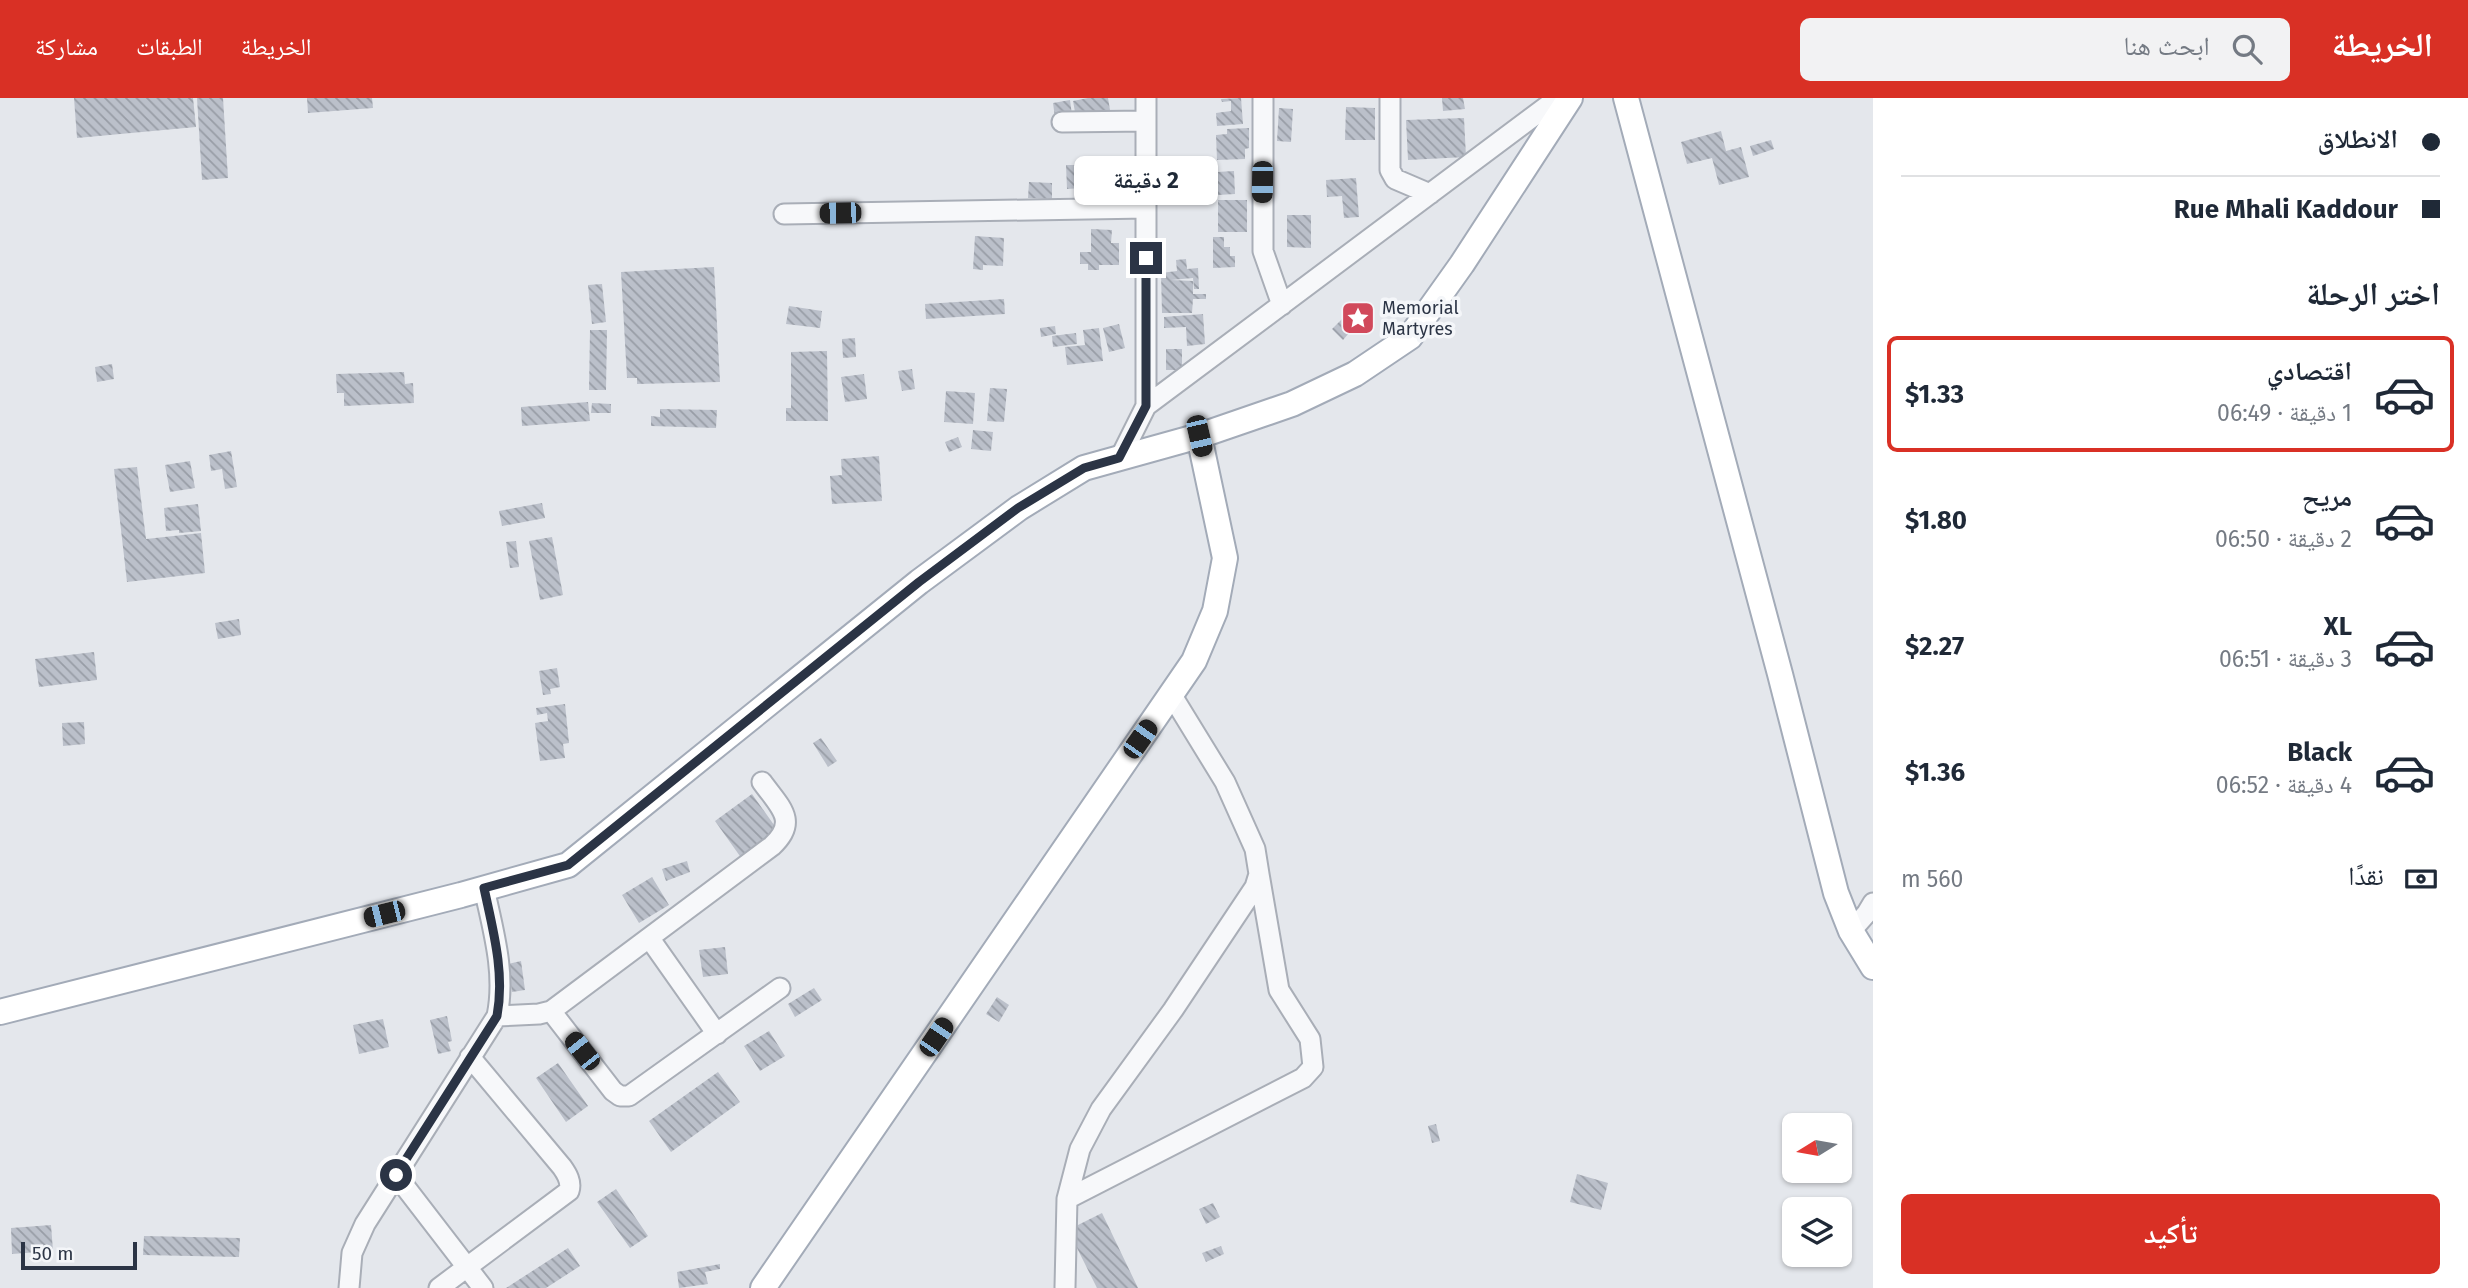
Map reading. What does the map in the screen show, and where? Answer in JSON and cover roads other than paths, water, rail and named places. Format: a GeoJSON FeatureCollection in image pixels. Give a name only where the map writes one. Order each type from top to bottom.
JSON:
{"type":"FeatureCollection","features":[{"type":"Feature","properties":{"kind":"main road"},"geometry":{"type":"LineString","coordinates":[[0,1012],[568,865],[919,582],[1018,508],[1084,468],[1199,436],[1292,404],[1355,374],[1410,337],[1462,264],[1570,98]]}},
{"type":"Feature","properties":{"kind":"main road"},"geometry":{"type":"LineString","coordinates":[[1626,98],[1836,893],[1851,931],[1873,967]]}},
{"type":"Feature","properties":{"kind":"main road"},"geometry":{"type":"LineString","coordinates":[[763,1288],[1194,661],[1215,611],[1225,558],[1199,436]]}},
{"type":"Feature","properties":{"kind":"street"},"geometry":{"type":"LineString","coordinates":[[1146,98],[1146,406]]}},
{"type":"Feature","properties":{"kind":"street"},"geometry":{"type":"LineString","coordinates":[[1263,98],[1263,251],[1282,305]]}},
{"type":"Feature","properties":{"kind":"street"},"geometry":{"type":"LineString","coordinates":[[1390,98],[1390,170],[1395,178],[1430,194]]}},
{"type":"Feature","properties":{"kind":"street"},"geometry":{"type":"LineString","coordinates":[[1119,458],[1146,406],[1558,98]]}},
{"type":"Feature","properties":{"kind":"street"},"geometry":{"type":"LineString","coordinates":[[1062,122],[1146,121]]}},
{"type":"Feature","properties":{"kind":"street"},"geometry":{"type":"LineString","coordinates":[[784,214],[1146,208]]}},
{"type":"Feature","properties":{"kind":"street"},"geometry":{"type":"LineString","coordinates":[[1067,1199],[1303,1078],[1313,1067],[1310,1039],[1279,990],[1255,849],[1225,782],[1171,694]]}},
{"type":"Feature","properties":{"kind":"street"},"geometry":{"type":"LineString","coordinates":[[497,1016],[551,1011],[650,939],[784,835],[785,816],[762,782]]}},
{"type":"Feature","properties":{"kind":"street"},"geometry":{"type":"LineString","coordinates":[[1065,1287],[1067,1199],[1080,1149],[1101,1109],[1173,1010],[1255,887],[1259,874]]}},
{"type":"Feature","properties":{"kind":"street"},"geometry":{"type":"LineString","coordinates":[[349,1288],[352,1253],[365,1224],[497,1016],[501,994],[484,888]]}},
{"type":"Feature","properties":{"kind":"street"},"geometry":{"type":"LineString","coordinates":[[1851,931],[1873,903]]}},
{"type":"Feature","properties":{"kind":"street"},"geometry":{"type":"LineString","coordinates":[[650,939],[717,1034]]}},
{"type":"Feature","properties":{"kind":"street"},"geometry":{"type":"LineString","coordinates":[[551,1011],[613,1091],[620,1096],[629,1096],[780,988]]}},
{"type":"Feature","properties":{"kind":"street"},"geometry":{"type":"LineString","coordinates":[[439,1288],[569,1192],[570,1188],[568,1175],[562,1167],[470,1057]]}},
{"type":"Feature","properties":{"kind":"street"},"geometry":{"type":"LineString","coordinates":[[396,1175],[482,1288]]}},
{"type":"Feature","properties":{"kind":"place","name":"Memorial Martyres"},"geometry":{"type":"Point","coordinates":[1358,318]}}]}
